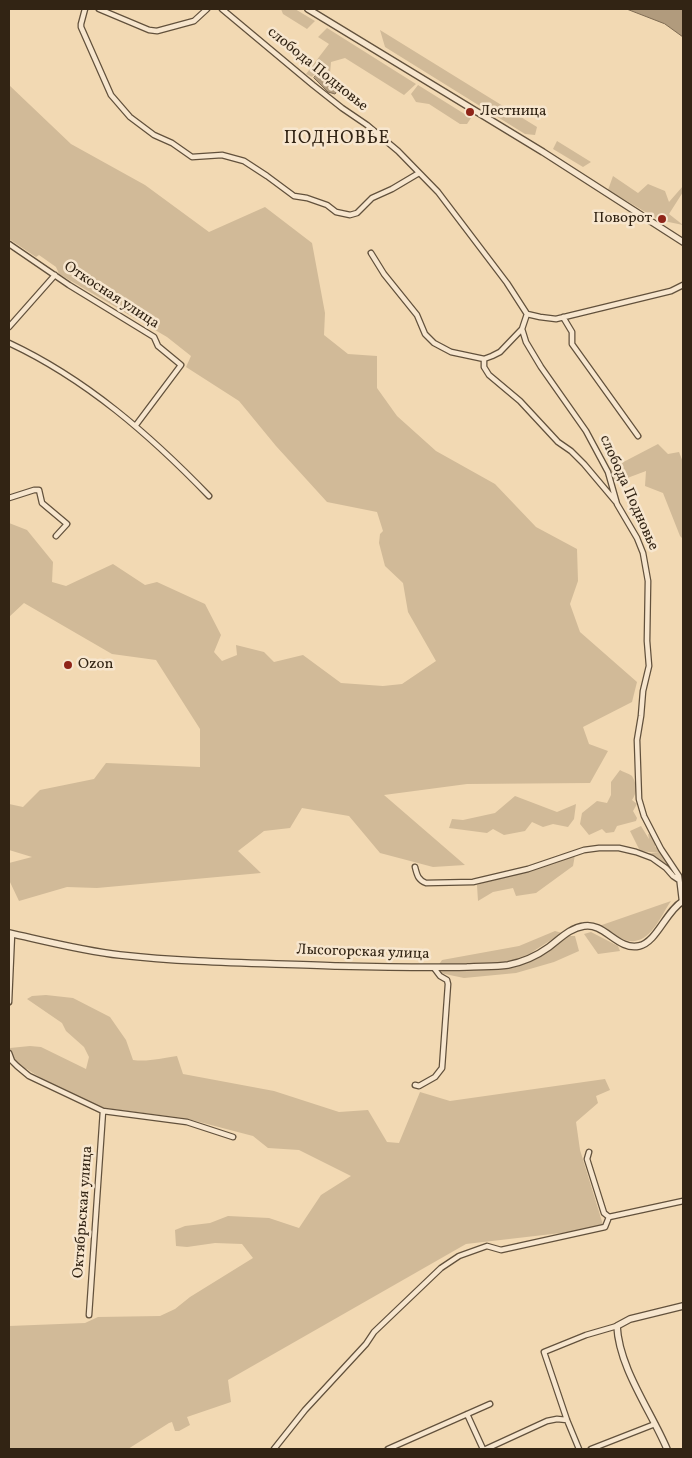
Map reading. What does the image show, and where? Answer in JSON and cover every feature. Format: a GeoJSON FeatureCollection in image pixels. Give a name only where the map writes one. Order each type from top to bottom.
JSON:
{"type":"FeatureCollection","features":[{"type":"Feature","properties":{"kind":"street"},"geometry":{"type":"LineString","coordinates":[[85,9],[81,28],[111,95],[130,117],[154,135],[172,143],[192,157],[222,156],[244,161],[294,196],[307,198],[327,205],[336,212],[350,215],[357,213],[372,198],[419,173]]}},
{"type":"Feature","properties":{"kind":"street"},"geometry":{"type":"LineString","coordinates":[[99,9],[149,30],[157,31],[194,21],[207,9]]}},
{"type":"Feature","properties":{"kind":"street","name":"слобода Подновье"},"geometry":{"type":"LineString","coordinates":[[222,9],[342,108],[367,125],[398,151],[438,192],[507,283],[527,314]]}},
{"type":"Feature","properties":{"kind":"street"},"geometry":{"type":"LineString","coordinates":[[308,9],[528,142],[683,242]]}},
{"type":"Feature","properties":{"kind":"street","name":"Откосная улица"},"geometry":{"type":"LineString","coordinates":[[9,244],[69,286],[154,337],[158,346],[181,365],[136,425]]}},
{"type":"Feature","properties":{"kind":"street"},"geometry":{"type":"LineString","coordinates":[[371,253],[384,274],[417,314],[425,334],[434,343],[451,352],[484,358],[500,352],[522,329],[527,314],[540,318],[556,319],[671,291],[683,285]]}},
{"type":"Feature","properties":{"kind":"street"},"geometry":{"type":"LineString","coordinates":[[9,327],[55,275]]}},
{"type":"Feature","properties":{"kind":"street"},"geometry":{"type":"LineString","coordinates":[[563,317],[572,332],[572,344],[638,436]]}},
{"type":"Feature","properties":{"kind":"street","name":"слобода Подновье"},"geometry":{"type":"LineString","coordinates":[[522,329],[526,342],[541,367],[586,431],[603,461],[612,483],[617,504],[637,538],[643,554],[648,582],[647,641],[649,666],[643,691],[637,740],[640,808],[661,850],[678,876]]}},
{"type":"Feature","properties":{"kind":"street"},"geometry":{"type":"LineString","coordinates":[[9,343],[90,390],[136,425],[209,496]]}},
{"type":"Feature","properties":{"kind":"street"},"geometry":{"type":"LineString","coordinates":[[484,358],[484,367],[489,375],[520,401],[558,442],[571,451],[584,464],[617,504]]}},
{"type":"Feature","properties":{"kind":"street"},"geometry":{"type":"LineString","coordinates":[[9,498],[39,490],[42,503],[67,524],[56,536]]}},
{"type":"Feature","properties":{"kind":"street"},"geometry":{"type":"LineString","coordinates":[[416,867],[417,876],[420,881],[426,883],[473,882],[528,869],[584,850],[619,848],[652,858],[666,868],[673,876],[678,876],[683,901]]}},
{"type":"Feature","properties":{"kind":"street","name":"Лысогорская улица"},"geometry":{"type":"LineString","coordinates":[[10,933],[118,955],[154,958],[414,969],[508,965],[530,958],[548,948],[565,933],[588,925],[599,928],[609,936],[628,946],[638,946],[650,940],[670,912],[683,901]]}},
{"type":"Feature","properties":{"kind":"street"},"geometry":{"type":"LineString","coordinates":[[9,1002],[10,933]]}},
{"type":"Feature","properties":{"kind":"street"},"geometry":{"type":"LineString","coordinates":[[415,1085],[419,1086],[435,1077],[442,1068],[448,984],[447,980],[440,976],[434,968]]}},
{"type":"Feature","properties":{"kind":"street"},"geometry":{"type":"LineString","coordinates":[[9,1053],[10,1063],[22,1071],[42,1083],[103,1111],[187,1122],[233,1137]]}},
{"type":"Feature","properties":{"kind":"street","name":"Октябрьская улица"},"geometry":{"type":"LineString","coordinates":[[89,1315],[103,1111]]}},
{"type":"Feature","properties":{"kind":"street"},"geometry":{"type":"LineString","coordinates":[[589,1152],[587,1159],[604,1213],[609,1217]]}},
{"type":"Feature","properties":{"kind":"street"},"geometry":{"type":"LineString","coordinates":[[609,1217],[683,1201]]}},
{"type":"Feature","properties":{"kind":"street"},"geometry":{"type":"LineString","coordinates":[[274,1449],[305,1410],[366,1344],[374,1332],[441,1268],[459,1256],[487,1246],[501,1250],[605,1227],[609,1217]]}},
{"type":"Feature","properties":{"kind":"street"},"geometry":{"type":"LineString","coordinates":[[578,1449],[566,1420],[544,1352],[586,1335],[617,1326],[630,1319],[683,1306]]}},
{"type":"Feature","properties":{"kind":"street"},"geometry":{"type":"LineString","coordinates":[[617,1326],[618,1340],[632,1376],[667,1449]]}},
{"type":"Feature","properties":{"kind":"street"},"geometry":{"type":"LineString","coordinates":[[388,1449],[490,1404]]}},
{"type":"Feature","properties":{"kind":"street"},"geometry":{"type":"LineString","coordinates":[[467,1414],[485,1449],[548,1421],[566,1420]]}},
{"type":"Feature","properties":{"kind":"street"},"geometry":{"type":"LineString","coordinates":[[591,1449],[655,1424]]}},
{"type":"Feature","properties":{"kind":"shaded area"},"geometry":{"type":"Polygon","coordinates":[[[281,9],[295,9],[315,21],[307,29],[283,14],[281,9]]]}},
{"type":"Feature","properties":{"kind":"shaded area"},"geometry":{"type":"Polygon","coordinates":[[[627,9],[683,9],[683,37],[665,24],[627,9]]]}},
{"type":"Feature","properties":{"kind":"shaded area"},"geometry":{"type":"Polygon","coordinates":[[[327,28],[416,84],[404,95],[345,58],[331,62],[330,74],[321,68],[312,77],[306,74],[329,44],[318,37],[327,28]]]}},
{"type":"Feature","properties":{"kind":"shaded area"},"geometry":{"type":"Polygon","coordinates":[[[380,30],[537,127],[535,135],[525,134],[385,47],[380,30]]]}},
{"type":"Feature","properties":{"kind":"shaded area"},"geometry":{"type":"Polygon","coordinates":[[[320,70],[340,83],[341,86],[335,94],[328,92],[314,78],[320,70]]]}},
{"type":"Feature","properties":{"kind":"shaded area"},"geometry":{"type":"Polygon","coordinates":[[[9,85],[71,144],[145,185],[209,232],[265,207],[312,243],[325,313],[324,335],[348,354],[377,356],[377,388],[397,416],[436,451],[495,484],[536,527],[577,549],[578,581],[570,604],[580,632],[637,682],[632,702],[583,727],[589,744],[608,751],[590,783],[467,784],[384,795],[465,865],[433,867],[380,853],[349,816],[302,808],[290,828],[264,831],[238,851],[261,873],[97,888],[67,887],[19,901],[9,880],[9,863],[32,857],[9,850],[9,804],[23,807],[40,790],[94,779],[106,763],[200,767],[200,729],[156,660],[112,654],[24,603],[9,617],[9,523],[27,530],[53,562],[52,582],[66,586],[113,564],[145,585],[157,582],[205,604],[221,635],[214,652],[222,661],[237,655],[236,645],[264,652],[274,662],[303,655],[341,683],[383,686],[402,684],[436,661],[408,612],[403,583],[385,566],[379,543],[380,534],[383,531],[377,512],[327,502],[276,446],[239,401],[186,367],[191,356],[167,337],[59,274],[56,267],[39,255],[36,257],[9,239],[9,85]]]}},
{"type":"Feature","properties":{"kind":"shaded area"},"geometry":{"type":"Polygon","coordinates":[[[418,85],[471,118],[467,124],[460,124],[429,104],[416,102],[411,94],[418,85]]]}},
{"type":"Feature","properties":{"kind":"shaded area"},"geometry":{"type":"Polygon","coordinates":[[[557,141],[591,162],[583,167],[553,149],[557,141]]]}},
{"type":"Feature","properties":{"kind":"shaded area"},"geometry":{"type":"Polygon","coordinates":[[[613,176],[638,193],[648,184],[665,191],[669,202],[683,186],[683,192],[669,214],[683,225],[659,220],[608,190],[613,176]]]}},
{"type":"Feature","properties":{"kind":"shaded area"},"geometry":{"type":"Polygon","coordinates":[[[658,444],[668,454],[679,452],[683,462],[683,539],[680,536],[663,493],[645,486],[646,471],[614,483],[610,469],[658,444]]]}},
{"type":"Feature","properties":{"kind":"shaded area"},"geometry":{"type":"Polygon","coordinates":[[[620,770],[632,776],[636,785],[636,791],[632,800],[637,804],[633,811],[637,818],[636,821],[617,826],[614,832],[606,833],[602,829],[589,835],[580,824],[582,813],[597,801],[607,803],[611,795],[611,782],[620,770]]]}},
{"type":"Feature","properties":{"kind":"shaded area"},"geometry":{"type":"Polygon","coordinates":[[[515,796],[557,812],[576,804],[574,819],[568,827],[553,824],[543,827],[532,822],[525,831],[504,835],[493,829],[487,833],[449,828],[452,819],[463,820],[495,813],[515,796]]]}},
{"type":"Feature","properties":{"kind":"shaded area"},"geometry":{"type":"Polygon","coordinates":[[[641,826],[649,839],[648,834],[651,835],[655,842],[655,847],[659,848],[678,877],[647,853],[659,853],[640,851],[630,831],[641,826]]]}},
{"type":"Feature","properties":{"kind":"shaded area"},"geometry":{"type":"Polygon","coordinates":[[[575,855],[573,866],[536,893],[516,896],[513,888],[493,892],[478,901],[477,885],[575,855]]]}},
{"type":"Feature","properties":{"kind":"shaded area"},"geometry":{"type":"Polygon","coordinates":[[[671,901],[651,931],[641,939],[635,941],[626,940],[599,926],[671,901]]]}},
{"type":"Feature","properties":{"kind":"shaded area"},"geometry":{"type":"Polygon","coordinates":[[[555,931],[562,933],[529,954],[508,962],[438,966],[442,960],[519,946],[555,931]]]}},
{"type":"Feature","properties":{"kind":"shaded area"},"geometry":{"type":"Polygon","coordinates":[[[591,932],[618,946],[620,951],[598,954],[584,934],[591,932]]]}},
{"type":"Feature","properties":{"kind":"shaded area"},"geometry":{"type":"Polygon","coordinates":[[[569,936],[575,936],[579,951],[554,962],[516,973],[464,978],[440,973],[442,970],[519,965],[549,951],[569,936]]]}},
{"type":"Feature","properties":{"kind":"shaded area"},"geometry":{"type":"Polygon","coordinates":[[[46,995],[73,998],[110,1017],[126,1040],[133,1060],[150,1060],[177,1056],[183,1074],[274,1091],[339,1112],[368,1110],[387,1142],[399,1143],[420,1092],[450,1101],[605,1079],[610,1090],[596,1096],[598,1103],[576,1122],[580,1150],[604,1228],[466,1244],[228,1380],[231,1402],[187,1417],[190,1425],[179,1431],[175,1431],[172,1422],[169,1423],[128,1449],[9,1449],[9,1326],[85,1323],[98,1317],[160,1316],[175,1309],[190,1297],[253,1258],[242,1244],[215,1243],[187,1247],[176,1246],[175,1230],[185,1226],[210,1223],[228,1216],[269,1218],[299,1228],[321,1195],[351,1176],[299,1150],[268,1148],[253,1136],[184,1118],[103,1108],[22,1068],[12,1059],[10,1048],[41,1047],[86,1069],[89,1057],[84,1047],[66,1031],[62,1023],[27,999],[32,996],[46,995]]]}},
{"type":"Feature","properties":{"kind":"place","name":"Лестница"},"geometry":{"type":"Point","coordinates":[470,112]}},
{"type":"Feature","properties":{"kind":"place","name":"Поворот"},"geometry":{"type":"Point","coordinates":[662,219]}},
{"type":"Feature","properties":{"kind":"place","name":"Ozon"},"geometry":{"type":"Point","coordinates":[68,665]}},
{"type":"Feature","properties":{"kind":"district","name":"ПОДНОВЬЕ"},"geometry":{"type":"Point","coordinates":[337,140]}}]}
